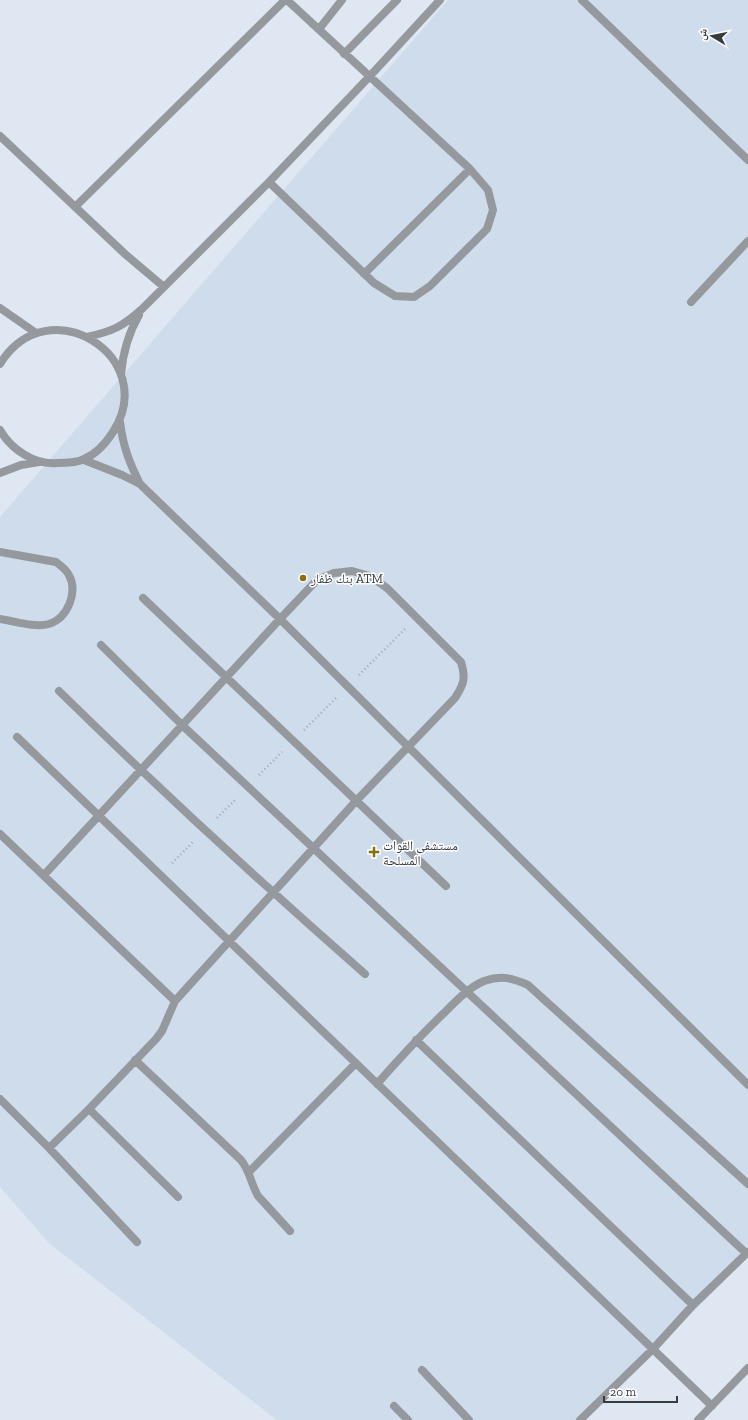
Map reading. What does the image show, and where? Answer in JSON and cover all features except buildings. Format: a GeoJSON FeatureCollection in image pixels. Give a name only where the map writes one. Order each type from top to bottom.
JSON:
{"type":"FeatureCollection","features":[{"type":"Feature","properties":{"kind":"lane"},"geometry":{"type":"LineString","coordinates":[[75,207],[286,0],[470,169],[488,190],[493,210],[487,229],[430,286],[414,296],[395,296],[374,283],[364,274],[269,182]]}},
{"type":"Feature","properties":{"kind":"lane"},"geometry":{"type":"LineString","coordinates":[[319,29],[342,0]]}},
{"type":"Feature","properties":{"kind":"lane"},"geometry":{"type":"LineString","coordinates":[[344,54],[396,0]]}},
{"type":"Feature","properties":{"kind":"lane"},"geometry":{"type":"LineString","coordinates":[[87,337],[108,332],[126,323],[142,309],[269,182],[440,0]]}},
{"type":"Feature","properties":{"kind":"lane"},"geometry":{"type":"LineString","coordinates":[[582,0],[748,160]]}},
{"type":"Feature","properties":{"kind":"lane"},"geometry":{"type":"LineString","coordinates":[[0,136],[125,254],[164,287]]}},
{"type":"Feature","properties":{"kind":"lane"},"geometry":{"type":"LineString","coordinates":[[364,274],[470,169]]}},
{"type":"Feature","properties":{"kind":"lane"},"geometry":{"type":"LineString","coordinates":[[691,302],[748,241]]}},
{"type":"Feature","properties":{"kind":"lane"},"geometry":{"type":"LineString","coordinates":[[0,308],[36,333]]}},
{"type":"Feature","properties":{"kind":"lane"},"geometry":{"type":"LineString","coordinates":[[0,473],[21,465],[39,462],[54,464],[84,460],[98,450],[108,440],[120,422],[123,410],[124,393],[121,376],[122,358],[126,341],[142,309]]}},
{"type":"Feature","properties":{"kind":"lane"},"geometry":{"type":"LineString","coordinates":[[0,364],[14,346],[24,338],[36,333],[50,330],[65,330],[87,337],[104,348],[114,361],[121,376]]}},
{"type":"Feature","properties":{"kind":"lane"},"geometry":{"type":"LineString","coordinates":[[120,422],[123,444],[130,464],[140,484]]}},
{"type":"Feature","properties":{"kind":"lane"},"geometry":{"type":"LineString","coordinates":[[0,430],[12,446],[39,462]]}},
{"type":"Feature","properties":{"kind":"lane"},"geometry":{"type":"LineString","coordinates":[[84,460],[140,484],[280,618],[748,1085]]}},
{"type":"Feature","properties":{"kind":"lane"},"geometry":{"type":"LineString","coordinates":[[0,552],[56,562],[69,574],[72,582],[72,591],[66,611],[60,619],[50,624],[41,626],[0,619]]}},
{"type":"Feature","properties":{"kind":"lane"},"geometry":{"type":"LineString","coordinates":[[44,875],[280,618],[317,580],[334,573],[352,571],[370,576],[387,588],[462,662],[464,672],[463,685],[456,698],[356,801],[175,1001],[162,1031],[156,1039],[89,1109],[49,1148]]}},
{"type":"Feature","properties":{"kind":"lane"},"geometry":{"type":"LineString","coordinates":[[142,598],[446,886]]}},
{"type":"Feature","properties":{"kind":"lane"},"geometry":{"type":"LineString","coordinates":[[101,644],[182,725],[747,1252],[693,1305],[653,1349],[580,1420]]}},
{"type":"Feature","properties":{"kind":"lane"},"geometry":{"type":"LineString","coordinates":[[59,691],[140,770],[273,893],[364,974]]}},
{"type":"Feature","properties":{"kind":"lane"},"geometry":{"type":"LineString","coordinates":[[17,737],[712,1406]]}},
{"type":"Feature","properties":{"kind":"lane"},"geometry":{"type":"LineString","coordinates":[[0,834],[175,1001]]}},
{"type":"Feature","properties":{"kind":"lane"},"geometry":{"type":"LineString","coordinates":[[377,1084],[416,1040],[467,991],[484,982],[498,978],[513,978],[528,985],[748,1184]]}},
{"type":"Feature","properties":{"kind":"lane"},"geometry":{"type":"LineString","coordinates":[[416,1040],[693,1305]]}},
{"type":"Feature","properties":{"kind":"lane"},"geometry":{"type":"LineString","coordinates":[[135,1060],[241,1160],[249,1172],[254,1189],[258,1196],[290,1231]]}},
{"type":"Feature","properties":{"kind":"lane"},"geometry":{"type":"LineString","coordinates":[[249,1172],[356,1064]]}},
{"type":"Feature","properties":{"kind":"lane"},"geometry":{"type":"LineString","coordinates":[[0,1099],[49,1148],[137,1242]]}},
{"type":"Feature","properties":{"kind":"lane"},"geometry":{"type":"LineString","coordinates":[[89,1109],[178,1197]]}},
{"type":"Feature","properties":{"kind":"lane"},"geometry":{"type":"LineString","coordinates":[[698,1420],[748,1368]]}},
{"type":"Feature","properties":{"kind":"lane"},"geometry":{"type":"LineString","coordinates":[[422,1370],[469,1420]]}},
{"type":"Feature","properties":{"kind":"lane"},"geometry":{"type":"LineString","coordinates":[[394,1406],[408,1420]]}},
{"type":"Feature","properties":{"kind":"shaded area","name":"مستشفى القوات المسلحة"},"geometry":{"type":"Polygon","coordinates":[[[448,0],[748,0],[748,1257],[586,1420],[277,1420],[50,1244],[0,1187],[0,517],[448,0]]]}},
{"type":"Feature","properties":{"kind":"place","name":"بنك ظفار ATM"},"geometry":{"type":"Point","coordinates":[303,578]}},
{"type":"Feature","properties":{"kind":"place","name":"مستشفى القوات المسلحة"},"geometry":{"type":"Point","coordinates":[374,852]}}]}
